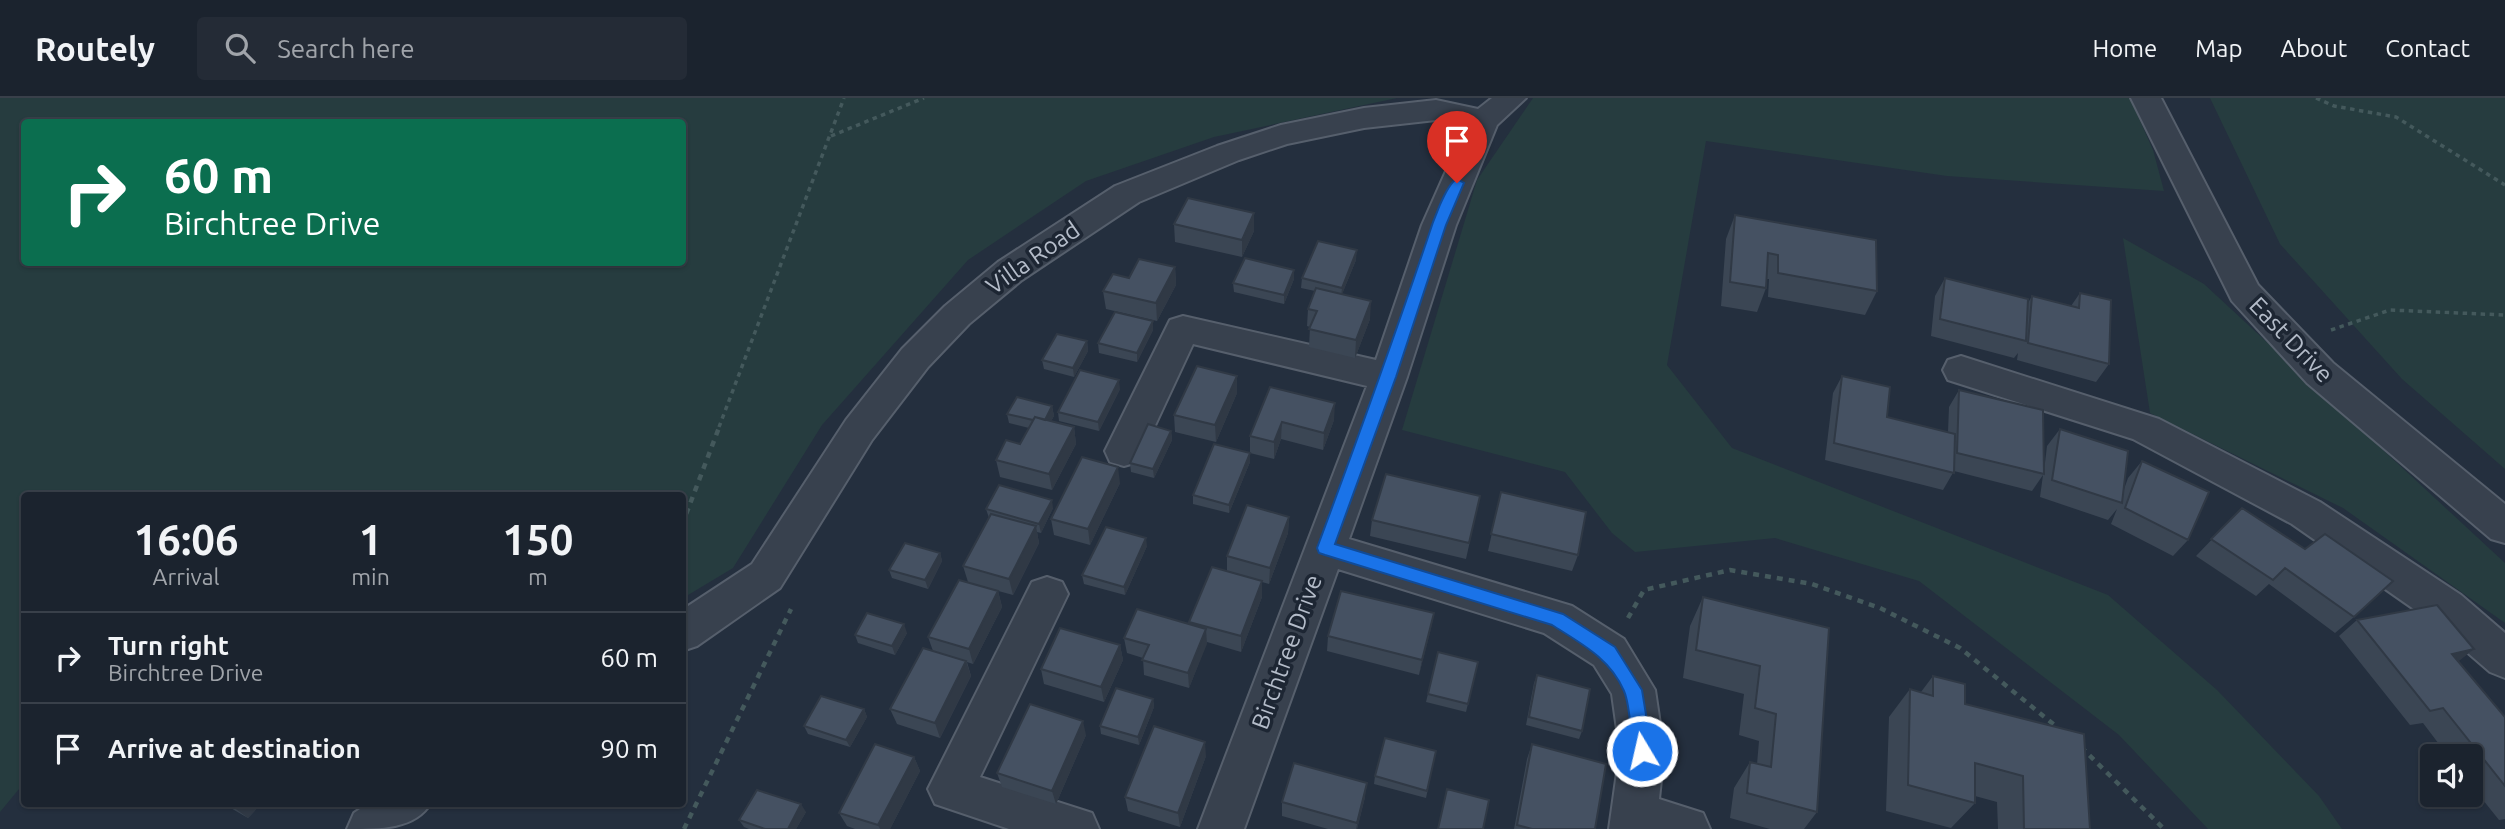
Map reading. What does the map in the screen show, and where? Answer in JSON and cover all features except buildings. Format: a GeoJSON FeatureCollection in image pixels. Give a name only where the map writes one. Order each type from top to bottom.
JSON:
{"type":"FeatureCollection","features":[{"type":"Feature","properties":{"kind":"street","name":"East Drive"},"geometry":{"type":"LineString","coordinates":[[2146,98],[2244,292],[2320,373],[2505,527]]}},
{"type":"Feature","properties":{"kind":"street","name":"Birchtree Drive"},"geometry":{"type":"LineString","coordinates":[[1221,829],[1388,377],[1439,225],[1498,109]]}},
{"type":"Feature","properties":{"kind":"street","name":"Villa Road"},"geometry":{"type":"LineString","coordinates":[[686,630],[766,576],[859,430],[915,358],[957,315],[1010,271],[1127,194],[1228,153],[1282,135],[1364,118],[1436,110],[1498,109]]}},
{"type":"Feature","properties":{"kind":"street"},"geometry":{"type":"LineString","coordinates":[[1124,451],[1182,329],[1388,377]]}},
{"type":"Feature","properties":{"kind":"street"},"geometry":{"type":"LineString","coordinates":[[1961,370],[2146,429],[2306,513],[2446,608],[2505,659]]}},
{"type":"Feature","properties":{"kind":"street"},"geometry":{"type":"LineString","coordinates":[[1325,548],[1557,619],[1609,652],[1633,690],[1642,751],[1633,822],[1687,829]]}},
{"type":"Feature","properties":{"kind":"street"},"geometry":{"type":"LineString","coordinates":[[1047,594],[951,789],[1076,829]]}},
{"type":"Feature","properties":{"kind":"street"},"geometry":{"type":"LineString","coordinates":[[370,829],[402,807]]}},
{"type":"Feature","properties":{"kind":"path"},"geometry":{"type":"LineString","coordinates":[[686,515],[844,98]]}},
{"type":"Feature","properties":{"kind":"path"},"geometry":{"type":"LineString","coordinates":[[831,136],[924,98]]}},
{"type":"Feature","properties":{"kind":"path"},"geometry":{"type":"LineString","coordinates":[[2316,98],[2334,106],[2396,117],[2505,185]]}},
{"type":"Feature","properties":{"kind":"path"},"geometry":{"type":"LineString","coordinates":[[2293,344],[2390,310],[2505,315]]}},
{"type":"Feature","properties":{"kind":"path"},"geometry":{"type":"LineString","coordinates":[[1609,652],[1644,590],[1730,570],[1812,584],[1880,608],[1960,648],[2060,730]]}},
{"type":"Feature","properties":{"kind":"path"},"geometry":{"type":"LineString","coordinates":[[2070,738],[2164,829]]}},
{"type":"Feature","properties":{"kind":"green space"},"geometry":{"type":"Polygon","coordinates":[[[0,98],[1397,98],[1214,137],[1086,181],[968,260],[822,425],[733,568],[686,596],[686,492],[21,492],[21,787],[0,812],[0,98]]]}},
{"type":"Feature","properties":{"kind":"green space"},"geometry":{"type":"Polygon","coordinates":[[[1533,98],[2130,98],[2153,150],[2164,191],[1947,176],[1706,141],[1667,365],[1732,448],[2108,595],[2217,690],[2319,796],[2342,829],[2208,829],[2119,735],[1919,581],[1775,538],[1635,552],[1612,533],[1565,472],[1402,430],[1477,180],[1533,98]]]}},
{"type":"Feature","properties":{"kind":"green space"},"geometry":{"type":"Polygon","coordinates":[[[2210,98],[2505,98],[2505,469],[2402,379],[2280,244],[2210,98]]]}},
{"type":"Feature","properties":{"kind":"green space"},"geometry":{"type":"Polygon","coordinates":[[[2123,238],[2204,284],[2505,563],[2505,623],[2343,508],[2150,413],[2123,238]]]}},
{"type":"Feature","properties":{"kind":"route"},"geometry":{"type":"LineString","coordinates":[[1457,183],[1439,225],[1388,377],[1325,548],[1557,619],[1609,652],[1633,690],[1642,751]]}}]}
